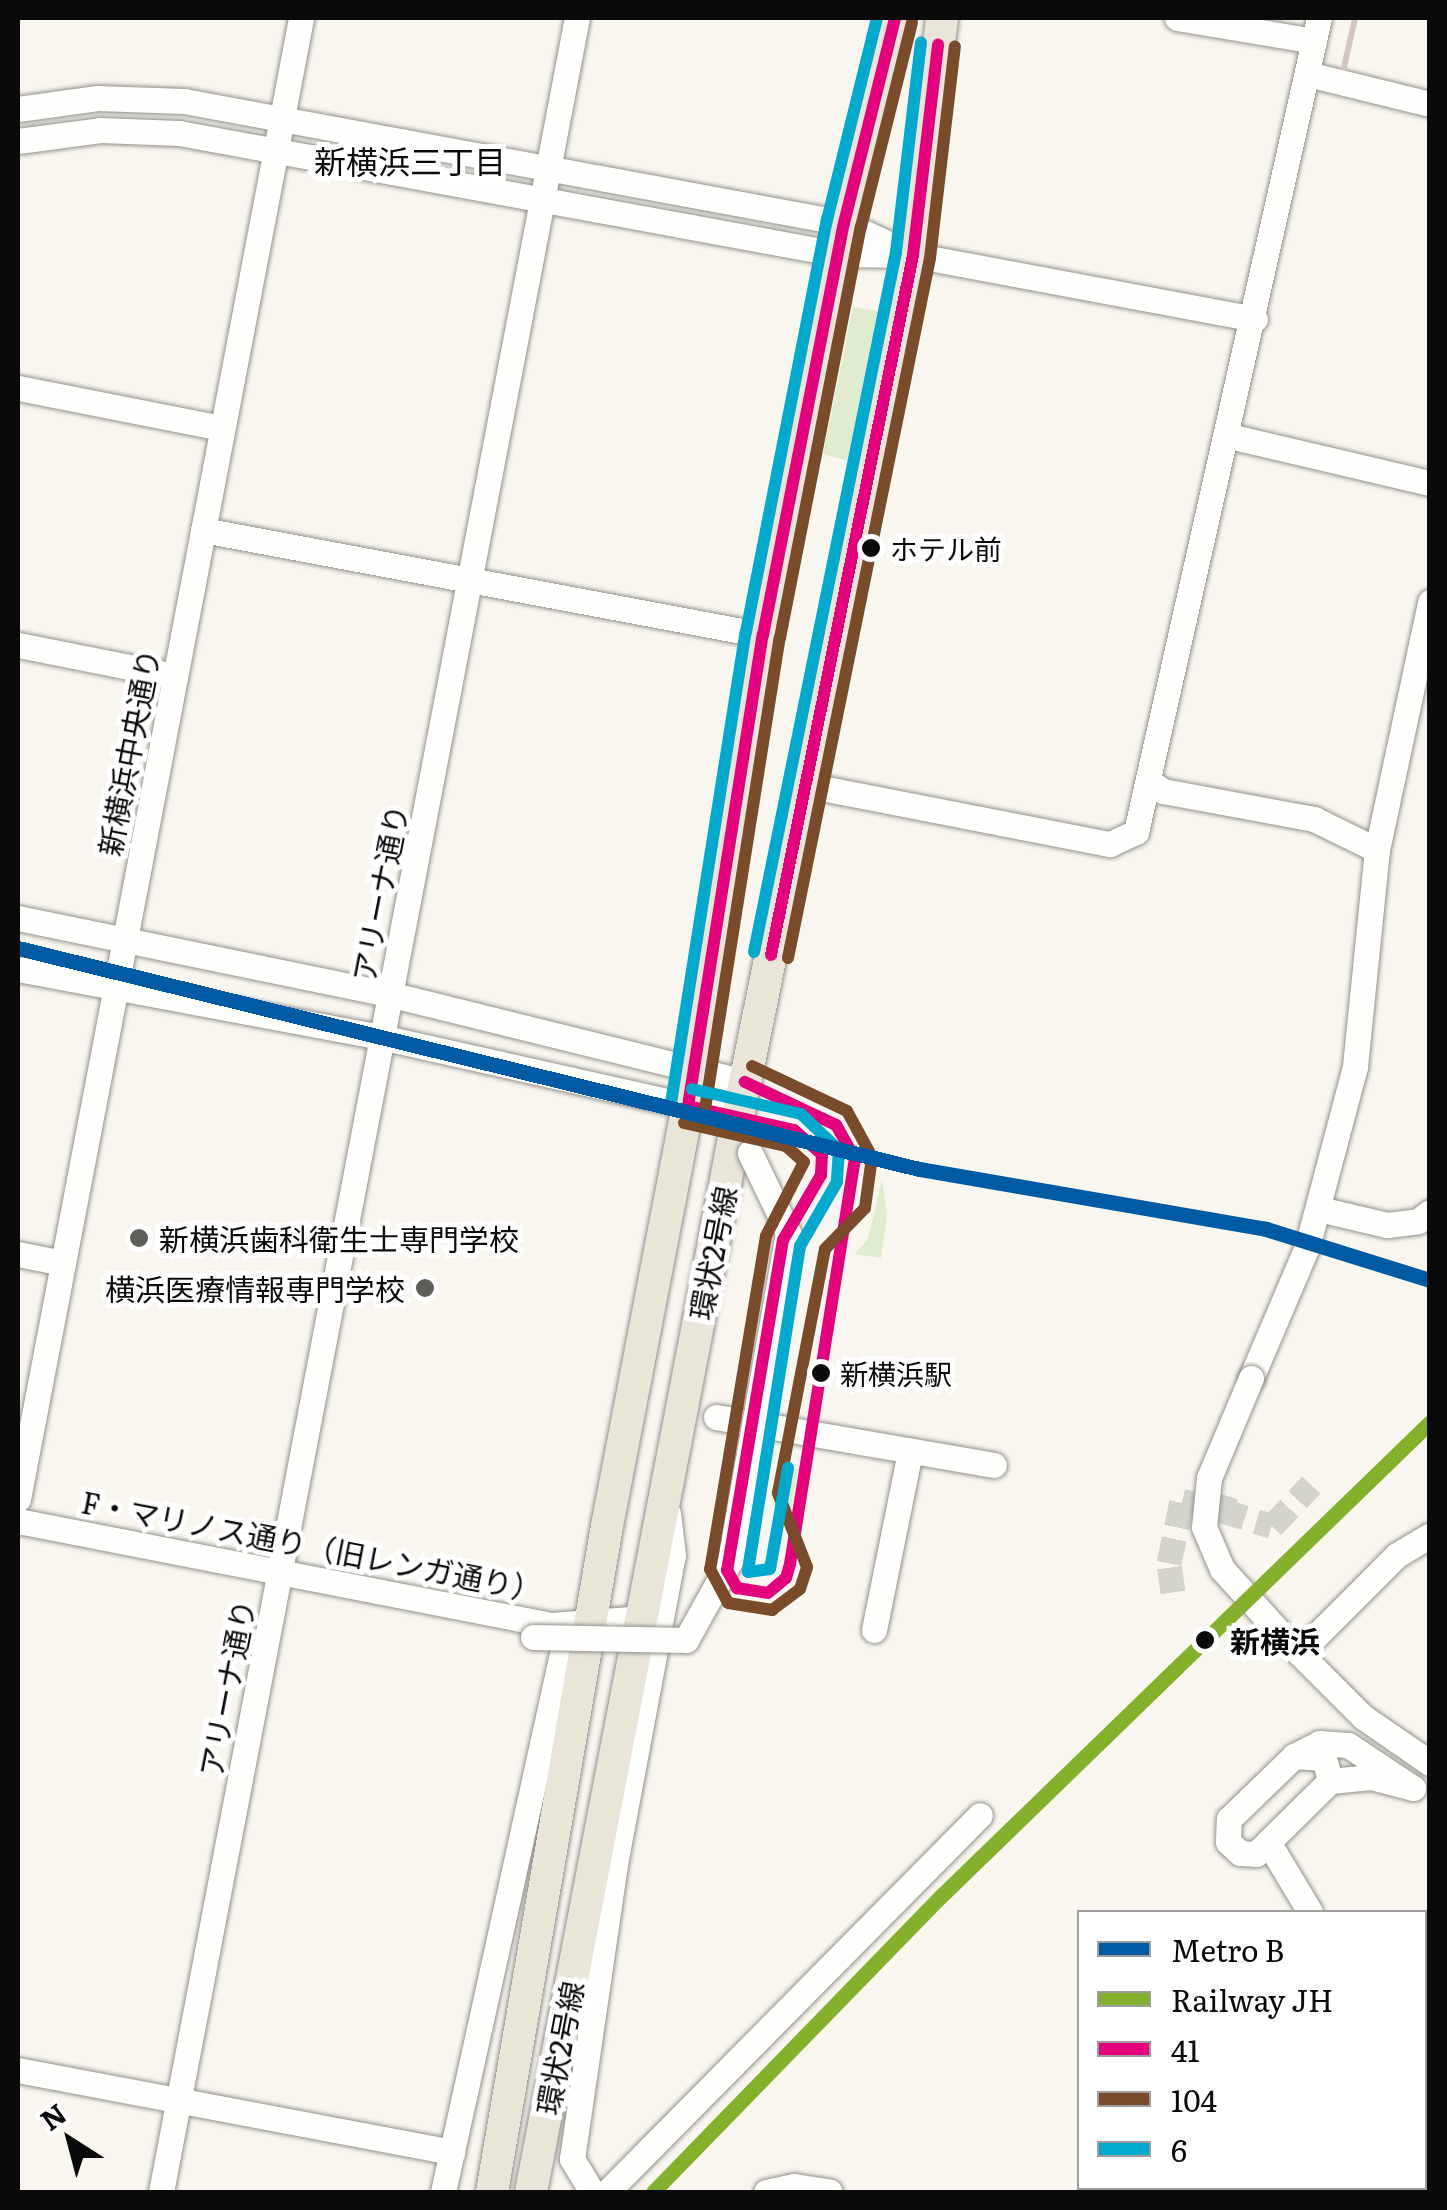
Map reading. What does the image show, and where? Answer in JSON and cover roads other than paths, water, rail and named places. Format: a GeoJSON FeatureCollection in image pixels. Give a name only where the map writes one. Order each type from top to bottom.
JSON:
{"type":"FeatureCollection","features":[{"type":"Feature","properties":{"kind":"main road","name":"環状2号線"},"geometry":{"type":"LineString","coordinates":[[492,2192],[567,1782],[607,1526],[696,1066],[763,635],[841,238],[895,18]]}},
{"type":"Feature","properties":{"kind":"main road","name":"環状2号線"},"geometry":{"type":"LineString","coordinates":[[531,2192],[738,1117],[913,255],[942,18]]}},
{"type":"Feature","properties":{"kind":"street","name":"新横浜中央通り"},"geometry":{"type":"LineString","coordinates":[[18,1499],[301,18]]}},
{"type":"Feature","properties":{"kind":"street","name":"アリーナ通り"},"geometry":{"type":"LineString","coordinates":[[161,2192],[385,1038],[576,18]]}},
{"type":"Feature","properties":{"kind":"street"},"geometry":{"type":"LineString","coordinates":[[806,785],[1110,844],[1136,832],[1229,436],[1316,29],[1177,18]]}},
{"type":"Feature","properties":{"kind":"street"},"geometry":{"type":"LineString","coordinates":[[1308,74],[1430,104]]}},
{"type":"Feature","properties":{"kind":"street"},"geometry":{"type":"LineString","coordinates":[[18,109],[126,97],[282,118],[548,168],[913,255],[1255,319]]}},
{"type":"Feature","properties":{"kind":"street"},"geometry":{"type":"LineString","coordinates":[[18,141],[129,129],[276,149],[542,199],[841,238]]}},
{"type":"Feature","properties":{"kind":"street"},"geometry":{"type":"LineString","coordinates":[[18,388],[222,428]]}},
{"type":"Feature","properties":{"kind":"street"},"geometry":{"type":"LineString","coordinates":[[1229,436],[1430,483]]}},
{"type":"Feature","properties":{"kind":"street"},"geometry":{"type":"LineString","coordinates":[[203,530],[763,635]]}},
{"type":"Feature","properties":{"kind":"street"},"geometry":{"type":"LineString","coordinates":[[1430,602],[1377,850],[1354,1066],[1319,1209],[1209,1478],[1204,1527],[1222,1570],[1294,1648],[1363,1718],[1430,1763]]}},
{"type":"Feature","properties":{"kind":"street"},"geometry":{"type":"LineString","coordinates":[[18,645],[176,676]]}},
{"type":"Feature","properties":{"kind":"street"},"geometry":{"type":"LineString","coordinates":[[1150,782],[1163,792],[1314,819],[1377,850]]}},
{"type":"Feature","properties":{"kind":"street"},"geometry":{"type":"LineString","coordinates":[[18,918],[393,995],[696,1066],[745,1082]]}},
{"type":"Feature","properties":{"kind":"street"},"geometry":{"type":"LineString","coordinates":[[18,969],[385,1038],[738,1117]]}},
{"type":"Feature","properties":{"kind":"street"},"geometry":{"type":"LineString","coordinates":[[533,1637],[691,1640],[730,1561],[788,1232],[750,1152]]}},
{"type":"Feature","properties":{"kind":"street"},"geometry":{"type":"LineString","coordinates":[[1319,1209],[1387,1224],[1418,1221],[1430,1212]]}},
{"type":"Feature","properties":{"kind":"street"},"geometry":{"type":"LineString","coordinates":[[18,1254],[63,1263]]}},
{"type":"Feature","properties":{"kind":"street"},"geometry":{"type":"LineString","coordinates":[[716,1417],[994,1465]]}},
{"type":"Feature","properties":{"kind":"street"},"geometry":{"type":"LineString","coordinates":[[874,1630],[910,1451]]}},
{"type":"Feature","properties":{"kind":"street"},"geometry":{"type":"LineString","coordinates":[[592,2192],[572,2159],[614,1864],[673,1554],[666,1495]]}},
{"type":"Feature","properties":{"kind":"street","name":"F・マリノス通り（旧レンガ通り）"},"geometry":{"type":"LineString","coordinates":[[18,1521],[551,1625],[642,1618]]}},
{"type":"Feature","properties":{"kind":"street"},"geometry":{"type":"LineString","coordinates":[[1294,1648],[1397,1555],[1430,1535]]}},
{"type":"Feature","properties":{"kind":"street"},"geometry":{"type":"LineString","coordinates":[[443,2192],[563,1649],[594,1624]]}},
{"type":"Feature","properties":{"kind":"street"},"geometry":{"type":"LineString","coordinates":[[1318,1743],[1348,1745],[1421,1792],[1371,1777],[1330,1781],[1256,1854],[1240,1853],[1228,1842],[1230,1818],[1294,1756],[1318,1743]]}},
{"type":"Feature","properties":{"kind":"street"},"geometry":{"type":"LineString","coordinates":[[1294,1756],[1324,1758],[1330,1781]]}},
{"type":"Feature","properties":{"kind":"street"},"geometry":{"type":"LineString","coordinates":[[607,2192],[980,1815]]}},
{"type":"Feature","properties":{"kind":"street"},"geometry":{"type":"LineString","coordinates":[[1268,1842],[1309,1910]]}},
{"type":"Feature","properties":{"kind":"street"},"geometry":{"type":"LineString","coordinates":[[18,2070],[452,2152]]}},
{"type":"Feature","properties":{"kind":"street"},"geometry":{"type":"LineString","coordinates":[[766,2192],[794,2186],[830,2192]]}},
{"type":"Feature","properties":{"kind":"tunnel"},"geometry":{"type":"LineString","coordinates":[[1226,1495],[1221,1510],[1272,1526],[1311,1485]]}},
{"type":"Feature","properties":{"kind":"tunnel"},"geometry":{"type":"LineString","coordinates":[[1173,1592],[1169,1563],[1182,1501],[1221,1510]]}},
{"type":"Feature","properties":{"kind":"railway"},"geometry":{"type":"LineString","coordinates":[[1344,67],[1355,18]]}},
{"type":"Feature","properties":{"kind":"metro line","name":"B"},"geometry":{"type":"LineString","coordinates":[[18,948],[919,1169],[1266,1229],[1430,1280]]}},
{"type":"Feature","properties":{"kind":"rail line","name":"JH"},"geometry":{"type":"LineString","coordinates":[[653,2192],[940,1897],[1430,1422]]}},
{"type":"Feature","properties":{"kind":"place","name":"ホテル前"},"geometry":{"type":"Point","coordinates":[871,548]}},
{"type":"Feature","properties":{"kind":"place","name":"新横浜歯科衛生士専門学校"},"geometry":{"type":"Point","coordinates":[139,1238]}},
{"type":"Feature","properties":{"kind":"place","name":"横浜医療情報専門学校"},"geometry":{"type":"Point","coordinates":[425,1288]}},
{"type":"Feature","properties":{"kind":"place","name":"新横浜駅"},"geometry":{"type":"Point","coordinates":[821,1373]}},
{"type":"Feature","properties":{"kind":"place","name":"新横浜"},"geometry":{"type":"Point","coordinates":[1205,1640]}},
{"type":"Feature","properties":{"kind":"district","name":"新横浜三丁目"},"geometry":{"type":"Point","coordinates":[410,160]}}]}
